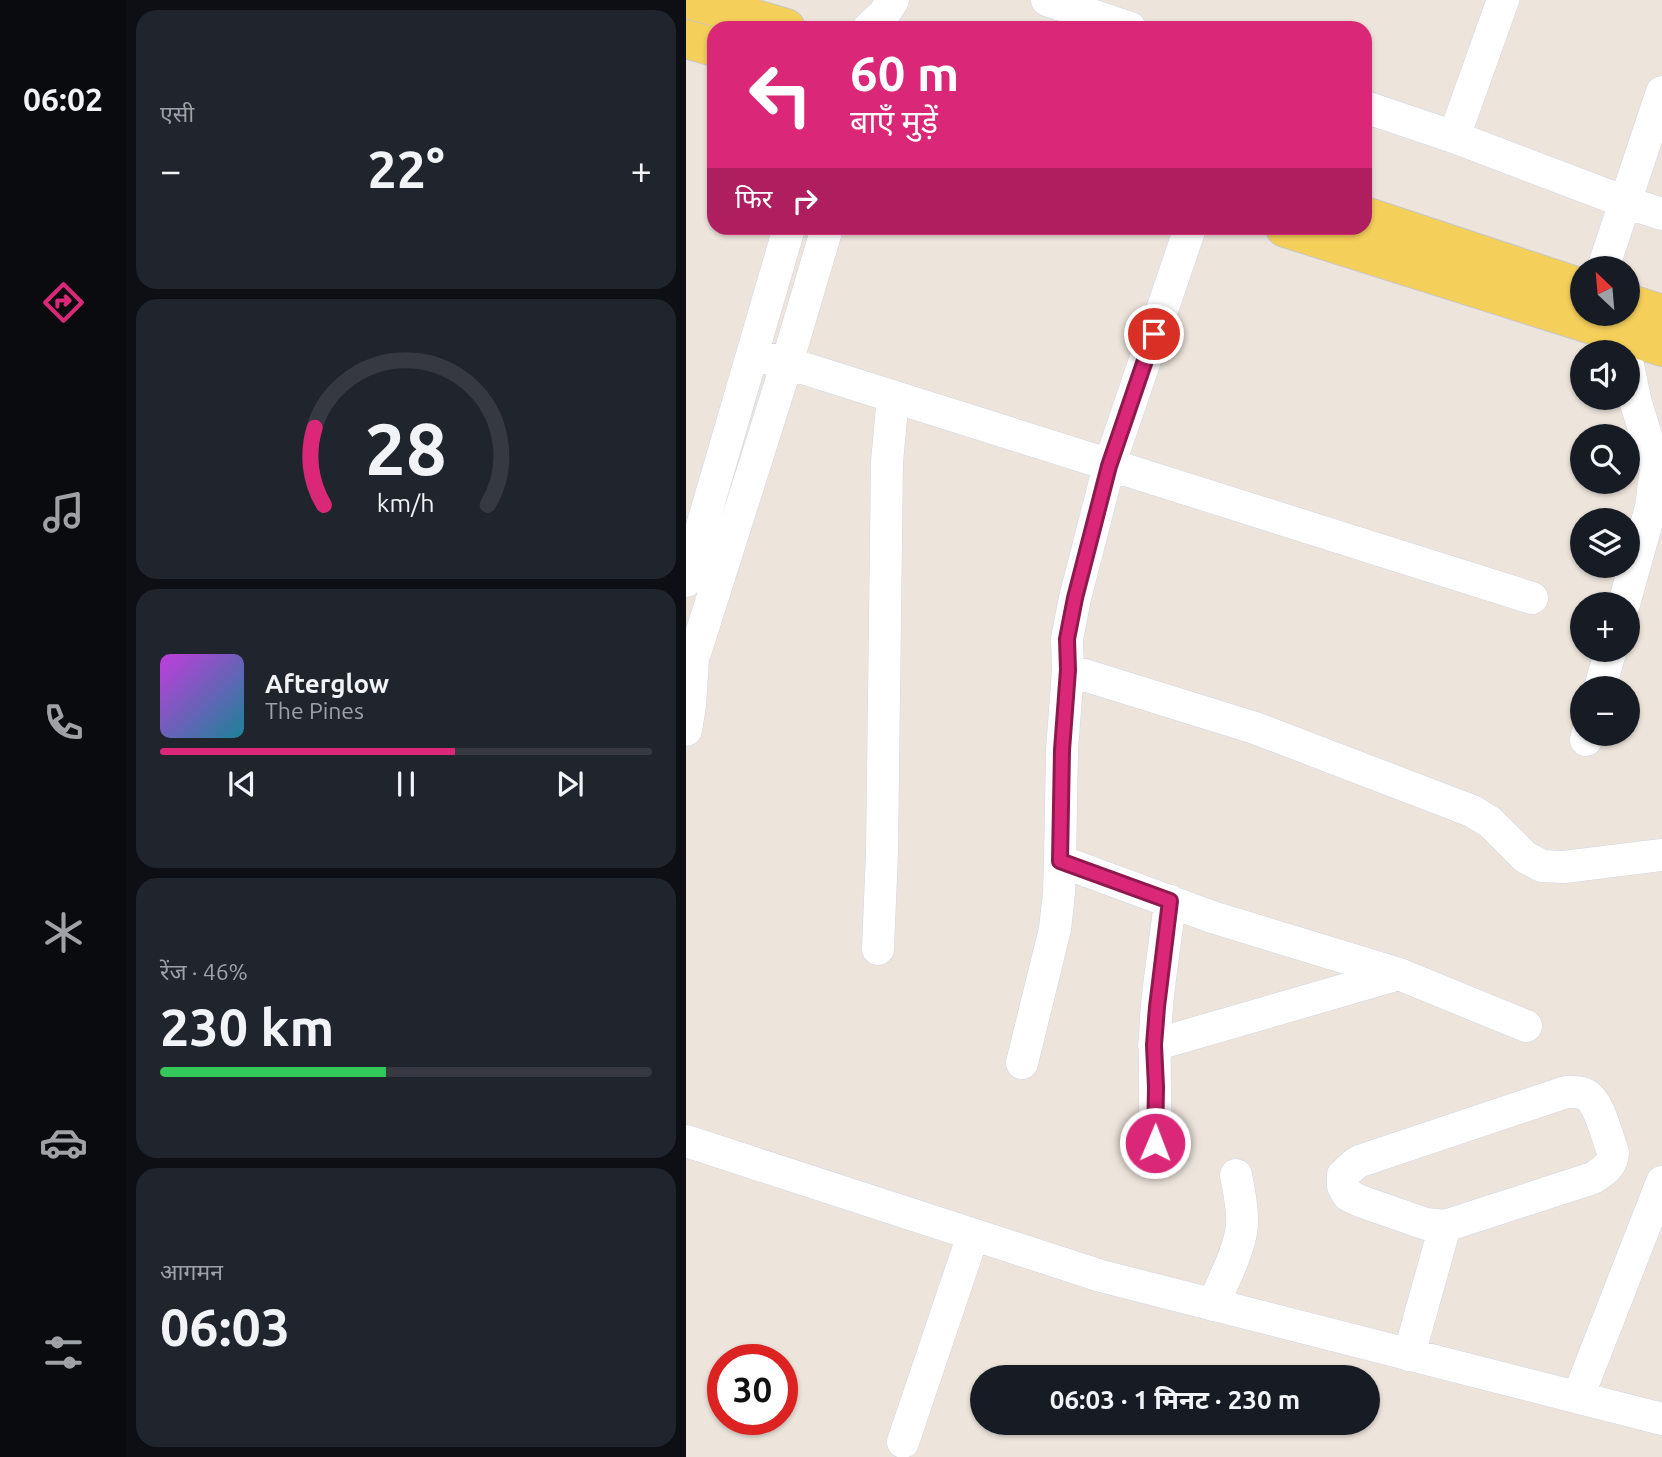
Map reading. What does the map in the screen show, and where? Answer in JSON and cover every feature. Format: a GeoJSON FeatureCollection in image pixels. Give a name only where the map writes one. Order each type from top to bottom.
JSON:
{"type":"FeatureCollection","features":[{"type":"Feature","properties":{"kind":"main road"},"geometry":{"type":"LineString","coordinates":[[691,0],[762,21]]}},
{"type":"Feature","properties":{"kind":"main road"},"geometry":{"type":"LineString","coordinates":[[686,39],[707,45]]}},
{"type":"Feature","properties":{"kind":"main road"},"geometry":{"type":"LineString","coordinates":[[1372,219],[1570,302]]}},
{"type":"Feature","properties":{"kind":"main road"},"geometry":{"type":"LineString","coordinates":[[1311,235],[1570,304]]}},
{"type":"Feature","properties":{"kind":"main road"},"geometry":{"type":"LineString","coordinates":[[1625,338],[1662,314]]}},
{"type":"Feature","properties":{"kind":"main road"},"geometry":{"type":"LineString","coordinates":[[1609,326],[1625,338],[1662,347]]}},
{"type":"Feature","properties":{"kind":"street"},"geometry":{"type":"LineString","coordinates":[[1047,0],[1109,21]]}},
{"type":"Feature","properties":{"kind":"street"},"geometry":{"type":"LineString","coordinates":[[1454,137],[1503,0]]}},
{"type":"Feature","properties":{"kind":"street"},"geometry":{"type":"LineString","coordinates":[[1607,256],[1662,92]]}},
{"type":"Feature","properties":{"kind":"street"},"geometry":{"type":"LineString","coordinates":[[1372,109],[1662,214]]}},
{"type":"Feature","properties":{"kind":"street"},"geometry":{"type":"LineString","coordinates":[[686,581],[787,235]]}},
{"type":"Feature","properties":{"kind":"street"},"geometry":{"type":"LineString","coordinates":[[686,730],[690,705],[690,657],[787,363],[825,235]]}},
{"type":"Feature","properties":{"kind":"street"},"geometry":{"type":"LineString","coordinates":[[1022,1063],[1055,929],[1059,892],[1067,639],[1075,598],[1109,466],[1189,235]]}},
{"type":"Feature","properties":{"kind":"street"},"geometry":{"type":"LineString","coordinates":[[1625,338],[1636,403],[1656,468],[1651,507],[1627,592]]}},
{"type":"Feature","properties":{"kind":"street"},"geometry":{"type":"LineString","coordinates":[[752,355],[787,363],[1532,598]]}},
{"type":"Feature","properties":{"kind":"street"},"geometry":{"type":"LineString","coordinates":[[878,949],[882,852],[887,462],[892,397]]}},
{"type":"Feature","properties":{"kind":"street"},"geometry":{"type":"LineString","coordinates":[[1068,670],[1255,728],[1472,811],[1490,822],[1525,857],[1542,866],[1564,867],[1662,855]]}},
{"type":"Feature","properties":{"kind":"street"},"geometry":{"type":"LineString","coordinates":[[1060,861],[1212,917],[1399,974],[1525,1026]]}},
{"type":"Feature","properties":{"kind":"street"},"geometry":{"type":"LineString","coordinates":[[1155,1143],[1154,1045],[1170,901]]}},
{"type":"Feature","properties":{"kind":"street"},"geometry":{"type":"LineString","coordinates":[[1154,1045],[1399,974]]}},
{"type":"Feature","properties":{"kind":"street"},"geometry":{"type":"LineString","coordinates":[[1566,1092],[1587,1095],[1595,1104],[1613,1152],[1613,1159],[1606,1169],[1593,1178],[1445,1226],[1426,1224],[1360,1201],[1349,1195],[1343,1186],[1343,1175],[1360,1161],[1566,1092]]}},
{"type":"Feature","properties":{"kind":"street"},"geometry":{"type":"LineString","coordinates":[[686,1141],[1101,1276],[1662,1419]]}},
{"type":"Feature","properties":{"kind":"street"},"geometry":{"type":"LineString","coordinates":[[1213,1305],[1237,1247],[1242,1227],[1236,1175]]}},
{"type":"Feature","properties":{"kind":"street"},"geometry":{"type":"LineString","coordinates":[[1578,1397],[1662,1182]]}},
{"type":"Feature","properties":{"kind":"street"},"geometry":{"type":"LineString","coordinates":[[1409,1355],[1445,1226]]}},
{"type":"Feature","properties":{"kind":"street"},"geometry":{"type":"LineString","coordinates":[[903,1443],[973,1235]]}},
{"type":"Feature","properties":{"kind":"route"},"geometry":{"type":"LineString","coordinates":[[1154,334],[1109,466],[1067,639],[1060,861],[1170,901],[1154,1045],[1155,1143]]}}]}
